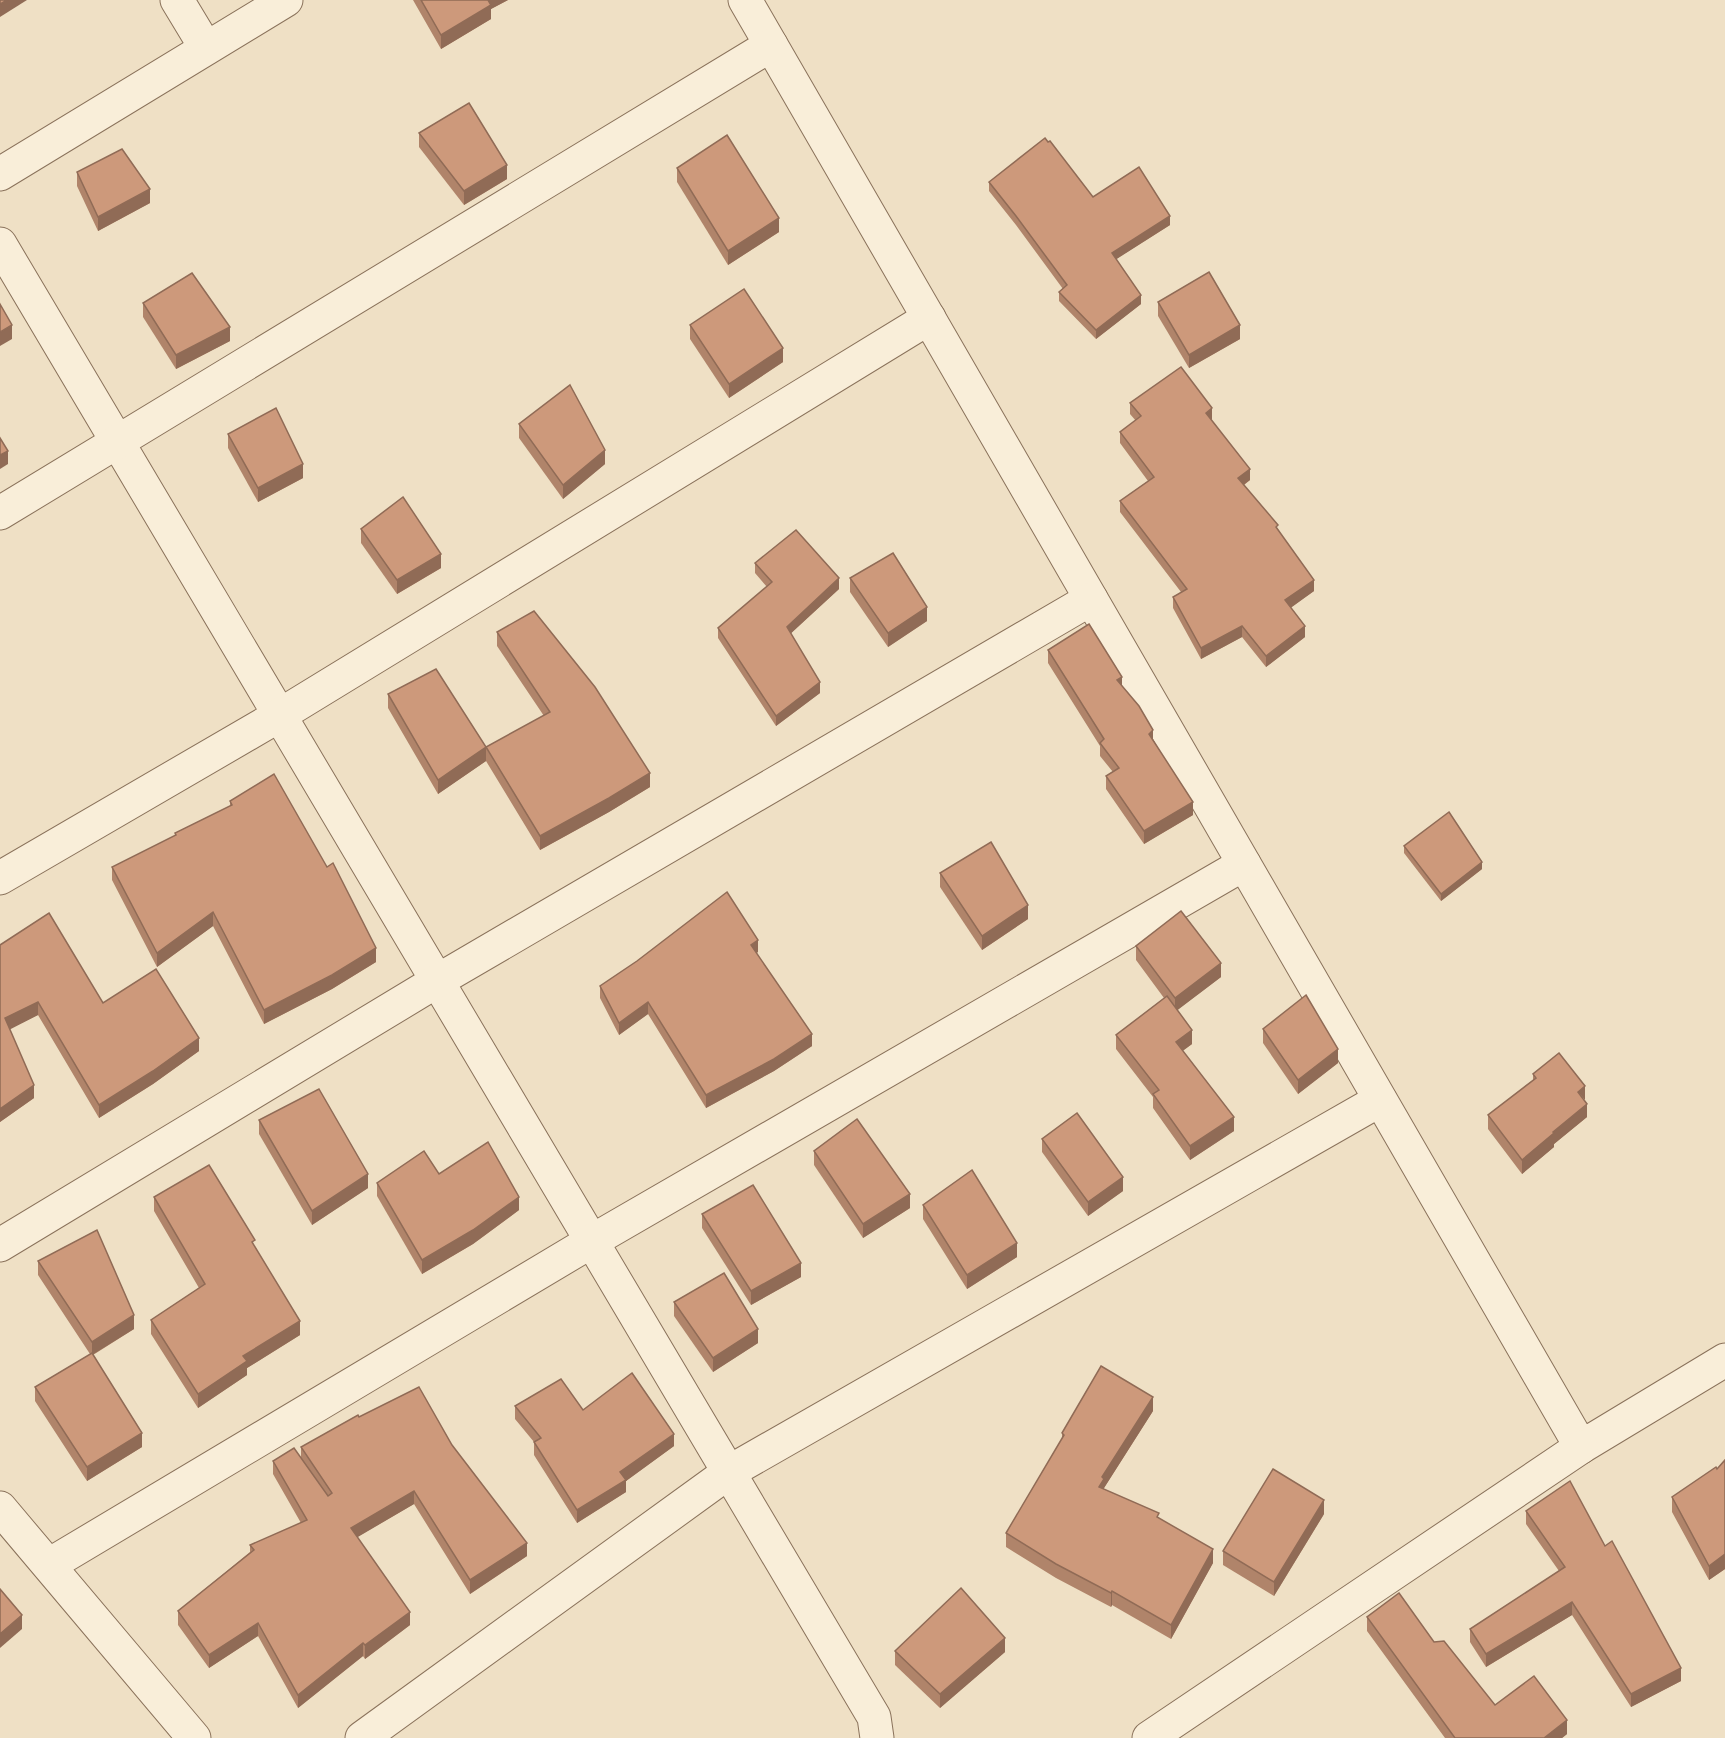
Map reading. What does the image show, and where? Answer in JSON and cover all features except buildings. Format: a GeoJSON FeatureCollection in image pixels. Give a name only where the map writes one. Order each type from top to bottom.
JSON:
{"type":"FeatureCollection","features":[{"type":"Feature","properties":{"kind":"street"},"geometry":{"type":"LineString","coordinates":[[177,0],[206,48]]}},
{"type":"Feature","properties":{"kind":"street"},"geometry":{"type":"LineString","coordinates":[[0,174],[286,0]]}},
{"type":"Feature","properties":{"kind":"street"},"geometry":{"type":"LineString","coordinates":[[745,0],[1581,1447]]}},
{"type":"Feature","properties":{"kind":"street"},"geometry":{"type":"LineString","coordinates":[[0,513],[771,45]]}},
{"type":"Feature","properties":{"kind":"street"},"geometry":{"type":"LineString","coordinates":[[0,244],[874,1717],[877,1738]]}},
{"type":"Feature","properties":{"kind":"street"},"geometry":{"type":"LineString","coordinates":[[0,878],[280,715],[929,318]]}},
{"type":"Feature","properties":{"kind":"street"},"geometry":{"type":"LineString","coordinates":[[0,1245],[437,981],[1091,599]]}},
{"type":"Feature","properties":{"kind":"street"},"geometry":{"type":"LineString","coordinates":[[49,1565],[592,1241],[1244,864]]}},
{"type":"Feature","properties":{"kind":"street"},"geometry":{"type":"LineString","coordinates":[[362,1738],[729,1472],[1380,1100]]}},
{"type":"Feature","properties":{"kind":"street"},"geometry":{"type":"LineString","coordinates":[[1149,1738],[1581,1447],[1725,1360]]}},
{"type":"Feature","properties":{"kind":"street"},"geometry":{"type":"LineString","coordinates":[[0,1508],[194,1738]]}}]}
